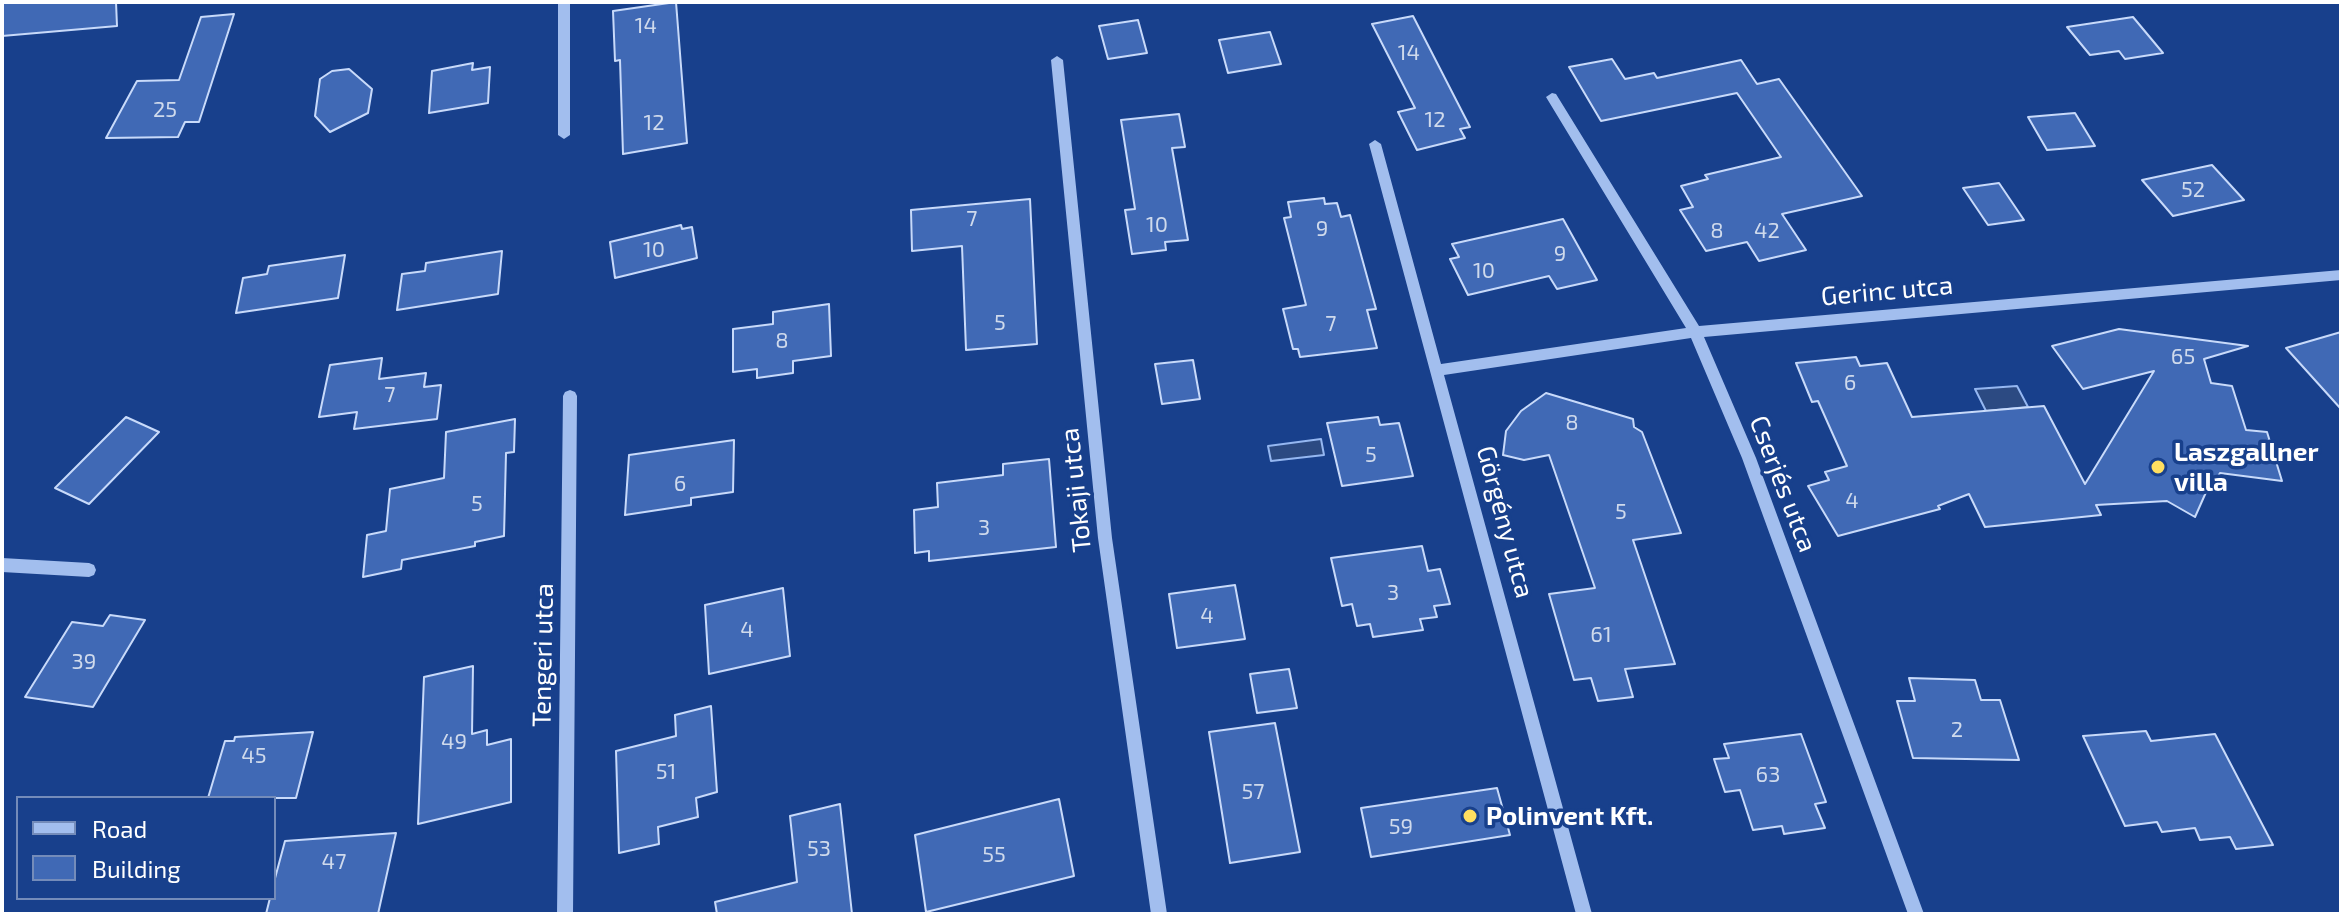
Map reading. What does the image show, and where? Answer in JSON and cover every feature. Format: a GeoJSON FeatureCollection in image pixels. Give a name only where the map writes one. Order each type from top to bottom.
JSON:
{"type":"FeatureCollection","features":[{"type":"Feature","properties":{"kind":"street"},"geometry":{"type":"LineString","coordinates":[[564,2],[564,135]]}},
{"type":"Feature","properties":{"kind":"street","name":"Tokaji utca"},"geometry":{"type":"LineString","coordinates":[[1057,60],[1105,538],[1159,914]]}},
{"type":"Feature","properties":{"kind":"street","name":"Cserjés utca"},"geometry":{"type":"LineString","coordinates":[[1552,97],[1695,332],[1749,458],[1916,914]]}},
{"type":"Feature","properties":{"kind":"street","name":"Görgény utca"},"geometry":{"type":"LineString","coordinates":[[1375,144],[1439,370],[1584,914]]}},
{"type":"Feature","properties":{"kind":"street","name":"Gerinc utca"},"geometry":{"type":"LineString","coordinates":[[1439,370],[1695,332],[2341,275]]}},
{"type":"Feature","properties":{"kind":"street","name":"Tengeri utca"},"geometry":{"type":"LineString","coordinates":[[565,914],[570,396]]}},
{"type":"Feature","properties":{"kind":"street"},"geometry":{"type":"LineString","coordinates":[[2,565],[89,570]]}},
{"type":"Feature","properties":{"kind":"water"},"geometry":{"type":"Polygon","coordinates":[[[2017,386],[2028,407],[1986,411],[1975,389],[2017,386]]]}},
{"type":"Feature","properties":{"kind":"water"},"geometry":{"type":"Polygon","coordinates":[[[1321,439],[1324,455],[1271,461],[1268,446],[1321,439]]]}},
{"type":"Feature","properties":{"kind":"building"},"geometry":{"type":"Polygon","coordinates":[[[2,2],[116,2],[117,26],[2,36],[2,2]]]}},
{"type":"Feature","properties":{"kind":"building"},"geometry":{"type":"Polygon","coordinates":[[[676,2],[687,143],[623,154],[620,60],[615,61],[613,11],[676,2]]]}},
{"type":"Feature","properties":{"kind":"building"},"geometry":{"type":"Polygon","coordinates":[[[234,14],[199,122],[185,122],[178,137],[106,138],[137,81],[179,80],[201,17],[234,14]]]}},
{"type":"Feature","properties":{"kind":"building"},"geometry":{"type":"Polygon","coordinates":[[[1413,16],[1470,127],[1460,129],[1465,138],[1417,150],[1398,112],[1415,108],[1372,24],[1413,16]]]}},
{"type":"Feature","properties":{"kind":"building"},"geometry":{"type":"Polygon","coordinates":[[[2133,17],[2163,53],[2125,59],[2119,51],[2090,55],[2067,27],[2133,17]]]}},
{"type":"Feature","properties":{"kind":"building"},"geometry":{"type":"Polygon","coordinates":[[[1138,20],[1147,53],[1108,59],[1099,26],[1138,20]]]}},
{"type":"Feature","properties":{"kind":"building"},"geometry":{"type":"Polygon","coordinates":[[[1270,32],[1281,64],[1228,73],[1219,40],[1270,32]]]}},
{"type":"Feature","properties":{"kind":"building"},"geometry":{"type":"Polygon","coordinates":[[[1612,59],[1625,79],[1654,73],[1657,78],[1741,60],[1757,84],[1779,79],[1862,196],[1782,214],[1806,250],[1759,261],[1747,242],[1706,251],[1680,210],[1693,207],[1681,186],[1708,179],[1705,175],[1781,157],[1737,93],[1601,121],[1569,67],[1612,59]]]}},
{"type":"Feature","properties":{"kind":"building"},"geometry":{"type":"Polygon","coordinates":[[[473,63],[472,70],[490,67],[488,103],[429,113],[432,71],[473,63]]]}},
{"type":"Feature","properties":{"kind":"building"},"geometry":{"type":"Polygon","coordinates":[[[349,69],[372,89],[368,113],[330,132],[315,116],[320,79],[332,71],[349,69]]]}},
{"type":"Feature","properties":{"kind":"building"},"geometry":{"type":"Polygon","coordinates":[[[2075,113],[2095,146],[2047,150],[2028,117],[2075,113]]]}},
{"type":"Feature","properties":{"kind":"building"},"geometry":{"type":"Polygon","coordinates":[[[1179,114],[1185,147],[1172,148],[1188,240],[1165,242],[1166,250],[1132,254],[1125,210],[1135,209],[1121,120],[1179,114]]]}},
{"type":"Feature","properties":{"kind":"building"},"geometry":{"type":"Polygon","coordinates":[[[2212,165],[2244,200],[2173,216],[2142,180],[2212,165]]]}},
{"type":"Feature","properties":{"kind":"building"},"geometry":{"type":"Polygon","coordinates":[[[1999,183],[2024,220],[1988,225],[1963,188],[1999,183]]]}},
{"type":"Feature","properties":{"kind":"building"},"geometry":{"type":"Polygon","coordinates":[[[1324,198],[1325,204],[1337,203],[1341,217],[1350,215],[1376,309],[1367,310],[1377,348],[1300,357],[1298,349],[1293,349],[1283,309],[1306,305],[1284,218],[1291,217],[1288,202],[1324,198]]]}},
{"type":"Feature","properties":{"kind":"building"},"geometry":{"type":"Polygon","coordinates":[[[1030,199],[1037,344],[966,350],[962,246],[912,251],[911,210],[1030,199]]]}},
{"type":"Feature","properties":{"kind":"building"},"geometry":{"type":"Polygon","coordinates":[[[1563,219],[1597,280],[1557,289],[1549,276],[1468,295],[1450,259],[1459,257],[1452,244],[1563,219]]]}},
{"type":"Feature","properties":{"kind":"building"},"geometry":{"type":"Polygon","coordinates":[[[681,225],[682,229],[692,227],[697,258],[615,278],[610,242],[681,225]]]}},
{"type":"Feature","properties":{"kind":"building"},"geometry":{"type":"Polygon","coordinates":[[[502,251],[498,294],[397,310],[402,274],[425,271],[426,263],[502,251]]]}},
{"type":"Feature","properties":{"kind":"building"},"geometry":{"type":"Polygon","coordinates":[[[345,255],[338,298],[236,313],[243,278],[267,274],[269,266],[345,255]]]}},
{"type":"Feature","properties":{"kind":"building"},"geometry":{"type":"Polygon","coordinates":[[[829,304],[831,356],[793,361],[793,373],[757,378],[757,369],[733,372],[733,329],[773,324],[773,312],[829,304]]]}},
{"type":"Feature","properties":{"kind":"building"},"geometry":{"type":"Polygon","coordinates":[[[2119,329],[2248,346],[2204,359],[2211,383],[2232,386],[2246,430],[2267,432],[2282,481],[2220,473],[2207,490],[2195,517],[2167,501],[2096,505],[2101,515],[1985,527],[1969,494],[1938,506],[1940,509],[1838,536],[1808,486],[1829,480],[1825,472],[1847,466],[1818,401],[1812,402],[1796,363],[1856,357],[1860,366],[1887,363],[1912,417],[2044,406],[2085,484],[2154,371],[2083,389],[2052,346],[2119,329]]]}},
{"type":"Feature","properties":{"kind":"building"},"geometry":{"type":"Polygon","coordinates":[[[2341,332],[2341,409],[2286,348],[2341,332]]]}},
{"type":"Feature","properties":{"kind":"building"},"geometry":{"type":"Polygon","coordinates":[[[382,358],[379,379],[426,373],[424,387],[441,385],[437,419],[354,429],[357,412],[319,417],[330,365],[382,358]]]}},
{"type":"Feature","properties":{"kind":"building"},"geometry":{"type":"Polygon","coordinates":[[[1193,360],[1200,399],[1162,404],[1155,364],[1193,360]]]}},
{"type":"Feature","properties":{"kind":"building"},"geometry":{"type":"Polygon","coordinates":[[[1546,393],[1633,419],[1634,427],[1642,432],[1681,533],[1633,540],[1675,664],[1625,669],[1633,697],[1598,701],[1591,678],[1574,680],[1549,594],[1595,588],[1549,455],[1524,460],[1503,455],[1506,431],[1521,411],[1546,393]]]}},
{"type":"Feature","properties":{"kind":"building"},"geometry":{"type":"Polygon","coordinates":[[[126,417],[159,432],[89,504],[55,488],[126,417]]]}},
{"type":"Feature","properties":{"kind":"building"},"geometry":{"type":"Polygon","coordinates":[[[1378,417],[1380,425],[1399,423],[1413,476],[1342,486],[1327,423],[1378,417]]]}},
{"type":"Feature","properties":{"kind":"building"},"geometry":{"type":"Polygon","coordinates":[[[515,419],[514,452],[506,453],[504,536],[475,542],[475,546],[402,560],[401,569],[363,577],[367,535],[386,531],[390,489],[444,478],[446,432],[515,419]]]}},
{"type":"Feature","properties":{"kind":"building"},"geometry":{"type":"Polygon","coordinates":[[[734,440],[733,492],[691,498],[691,505],[625,515],[629,455],[734,440]]]}},
{"type":"Feature","properties":{"kind":"building"},"geometry":{"type":"Polygon","coordinates":[[[1049,459],[1056,547],[929,561],[929,551],[915,553],[914,510],[938,507],[937,483],[1003,475],[1003,464],[1049,459]]]}},
{"type":"Feature","properties":{"kind":"building"},"geometry":{"type":"Polygon","coordinates":[[[1422,546],[1428,571],[1440,569],[1450,604],[1434,606],[1437,617],[1420,619],[1423,630],[1373,637],[1370,624],[1357,626],[1352,604],[1342,606],[1331,558],[1422,546]]]}},
{"type":"Feature","properties":{"kind":"building"},"geometry":{"type":"Polygon","coordinates":[[[1235,585],[1245,639],[1177,648],[1169,594],[1235,585]]]}},
{"type":"Feature","properties":{"kind":"building"},"geometry":{"type":"Polygon","coordinates":[[[783,588],[790,656],[709,674],[705,605],[783,588]]]}},
{"type":"Feature","properties":{"kind":"building"},"geometry":{"type":"Polygon","coordinates":[[[110,615],[145,620],[93,707],[25,697],[72,622],[103,626],[110,615]]]}},
{"type":"Feature","properties":{"kind":"building"},"geometry":{"type":"Polygon","coordinates":[[[473,666],[472,734],[487,730],[487,745],[511,739],[511,802],[418,824],[424,677],[473,666]]]}},
{"type":"Feature","properties":{"kind":"building"},"geometry":{"type":"Polygon","coordinates":[[[1289,669],[1297,708],[1257,713],[1250,674],[1289,669]]]}},
{"type":"Feature","properties":{"kind":"building"},"geometry":{"type":"Polygon","coordinates":[[[1909,678],[1975,680],[1981,700],[2000,700],[2019,760],[1913,758],[1897,701],[1915,701],[1909,678]]]}},
{"type":"Feature","properties":{"kind":"building"},"geometry":{"type":"Polygon","coordinates":[[[711,706],[717,792],[696,798],[698,817],[658,827],[659,844],[619,853],[616,751],[676,736],[675,715],[711,706]]]}},
{"type":"Feature","properties":{"kind":"building"},"geometry":{"type":"Polygon","coordinates":[[[1275,723],[1300,852],[1230,863],[1209,732],[1275,723]]]}},
{"type":"Feature","properties":{"kind":"building"},"geometry":{"type":"Polygon","coordinates":[[[2146,731],[2151,741],[2215,734],[2273,845],[2236,849],[2230,837],[2200,840],[2195,828],[2162,832],[2157,822],[2125,826],[2083,736],[2146,731]]]}},
{"type":"Feature","properties":{"kind":"building"},"geometry":{"type":"Polygon","coordinates":[[[313,732],[296,798],[209,796],[225,741],[234,741],[235,737],[313,732]]]}},
{"type":"Feature","properties":{"kind":"building"},"geometry":{"type":"Polygon","coordinates":[[[1801,734],[1826,802],[1815,804],[1825,828],[1784,834],[1782,826],[1753,830],[1740,790],[1725,792],[1714,759],[1729,758],[1724,744],[1801,734]]]}},
{"type":"Feature","properties":{"kind":"building"},"geometry":{"type":"Polygon","coordinates":[[[1497,788],[1510,835],[1371,857],[1361,808],[1497,788]]]}},
{"type":"Feature","properties":{"kind":"building"},"geometry":{"type":"Polygon","coordinates":[[[1059,799],[1074,876],[926,912],[915,835],[1059,799]]]}},
{"type":"Feature","properties":{"kind":"building"},"geometry":{"type":"Polygon","coordinates":[[[840,804],[852,914],[717,914],[715,902],[797,882],[790,816],[840,804]]]}},
{"type":"Feature","properties":{"kind":"building"},"geometry":{"type":"Polygon","coordinates":[[[396,833],[378,914],[266,914],[270,900],[276,900],[276,875],[285,841],[396,833]]]}},
{"type":"Feature","properties":{"kind":"place","name":"Laszgallner villa"},"geometry":{"type":"Point","coordinates":[2158,467]}},
{"type":"Feature","properties":{"kind":"place","name":"Polinvent Kft."},"geometry":{"type":"Point","coordinates":[1470,816]}}]}
